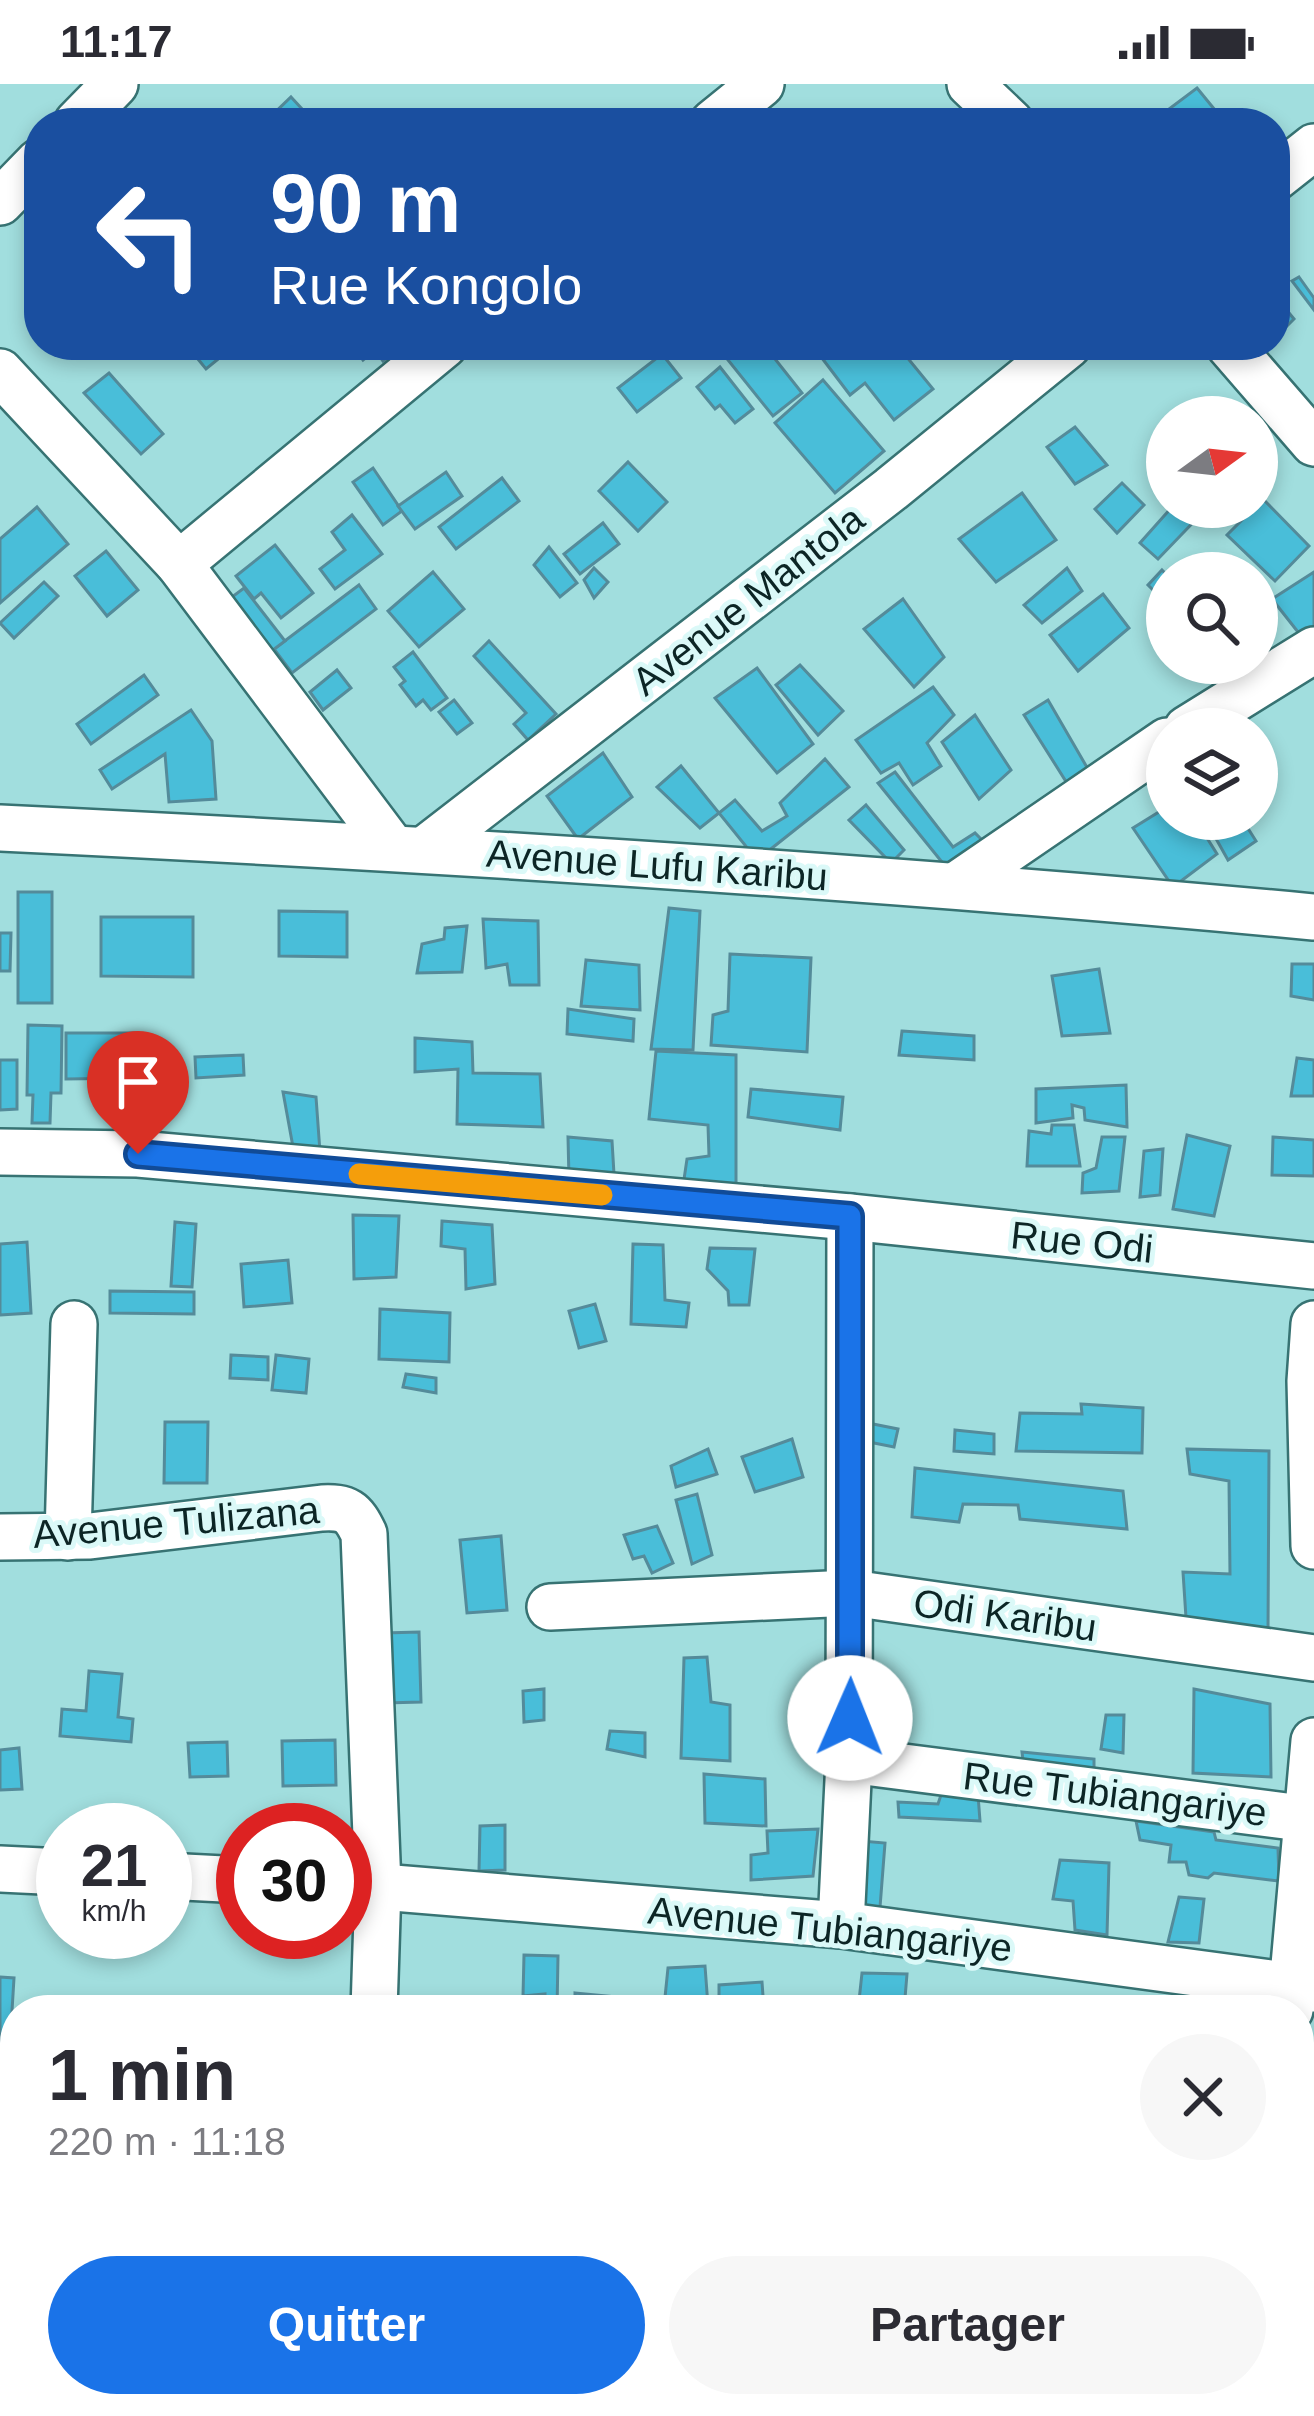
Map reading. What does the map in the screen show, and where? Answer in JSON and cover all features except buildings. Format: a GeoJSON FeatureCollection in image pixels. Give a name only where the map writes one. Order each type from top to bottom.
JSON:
{"type":"FeatureCollection","features":[{"type":"Feature","properties":{"kind":"street"},"geometry":{"type":"LineString","coordinates":[[92,108],[115,84]]}},
{"type":"Feature","properties":{"kind":"street"},"geometry":{"type":"LineString","coordinates":[[731,108],[761,84]]}},
{"type":"Feature","properties":{"kind":"street"},"geometry":{"type":"LineString","coordinates":[[970,84],[995,108]]}},
{"type":"Feature","properties":{"kind":"street"},"geometry":{"type":"LineString","coordinates":[[1290,166],[1314,147]]}},
{"type":"Feature","properties":{"kind":"street"},"geometry":{"type":"LineString","coordinates":[[0,202],[24,177]]}},
{"type":"Feature","properties":{"kind":"street"},"geometry":{"type":"LineString","coordinates":[[179,564],[426,360]]}},
{"type":"Feature","properties":{"kind":"street","name":"Avenue Mantola"},"geometry":{"type":"LineString","coordinates":[[407,848],[891,489],[1050,360]]}},
{"type":"Feature","properties":{"kind":"street"},"geometry":{"type":"LineString","coordinates":[[1242,360],[1314,443]]}},
{"type":"Feature","properties":{"kind":"street"},"geometry":{"type":"LineString","coordinates":[[0,372],[179,564],[407,848]]}},
{"type":"Feature","properties":{"kind":"street"},"geometry":{"type":"LineString","coordinates":[[1221,708],[1314,650]]}},
{"type":"Feature","properties":{"kind":"street"},"geometry":{"type":"LineString","coordinates":[[958,884],[1146,755]]}},
{"type":"Feature","properties":{"kind":"street","name":"Avenue Lufu Karibu"},"geometry":{"type":"LineString","coordinates":[[0,828],[407,848],[958,884],[1314,917]]}},
{"type":"Feature","properties":{"kind":"street","name":"Rue Odi"},"geometry":{"type":"LineString","coordinates":[[0,1152],[138,1154],[850,1216],[1314,1266]]}},
{"type":"Feature","properties":{"kind":"street"},"geometry":{"type":"LineString","coordinates":[[842,1925],[851,1593],[850,1216]]}},
{"type":"Feature","properties":{"kind":"street"},"geometry":{"type":"LineString","coordinates":[[68,1537],[74,1324]]}},
{"type":"Feature","properties":{"kind":"street"},"geometry":{"type":"LineString","coordinates":[[1314,1324],[1310,1381],[1314,1546]]}},
{"type":"Feature","properties":{"kind":"street","name":"Avenue Tulizana"},"geometry":{"type":"LineString","coordinates":[[0,1537],[68,1537],[322,1508],[343,1507],[354,1513],[364,1534],[362,1803]]}},
{"type":"Feature","properties":{"kind":"street","name":"Odi Karibu"},"geometry":{"type":"LineString","coordinates":[[550,1607],[851,1593],[1314,1658]]}},
{"type":"Feature","properties":{"kind":"street"},"geometry":{"type":"LineString","coordinates":[[1298,1995],[1314,1741]]}},
{"type":"Feature","properties":{"kind":"street","name":"Rue Tubiangariye"},"geometry":{"type":"LineString","coordinates":[[849,1760],[1310,1819]]}},
{"type":"Feature","properties":{"kind":"street"},"geometry":{"type":"LineString","coordinates":[[0,1869],[36,1871]]}},
{"type":"Feature","properties":{"kind":"street","name":"Avenue Tubiangariye"},"geometry":{"type":"LineString","coordinates":[[372,1886],[842,1925],[1298,1995]]}},
{"type":"Feature","properties":{"kind":"street","name":"Avenue Tulizana"},"geometry":{"type":"LineString","coordinates":[[369,1959],[372,1995]]}},
{"type":"Feature","properties":{"kind":"slow traffic"},"geometry":{"type":"LineString","coordinates":[[359,1174],[602,1195]]}},
{"type":"Feature","properties":{"kind":"route"},"geometry":{"type":"LineString","coordinates":[[138,1154],[850,1216],[850,1718]]}}]}
